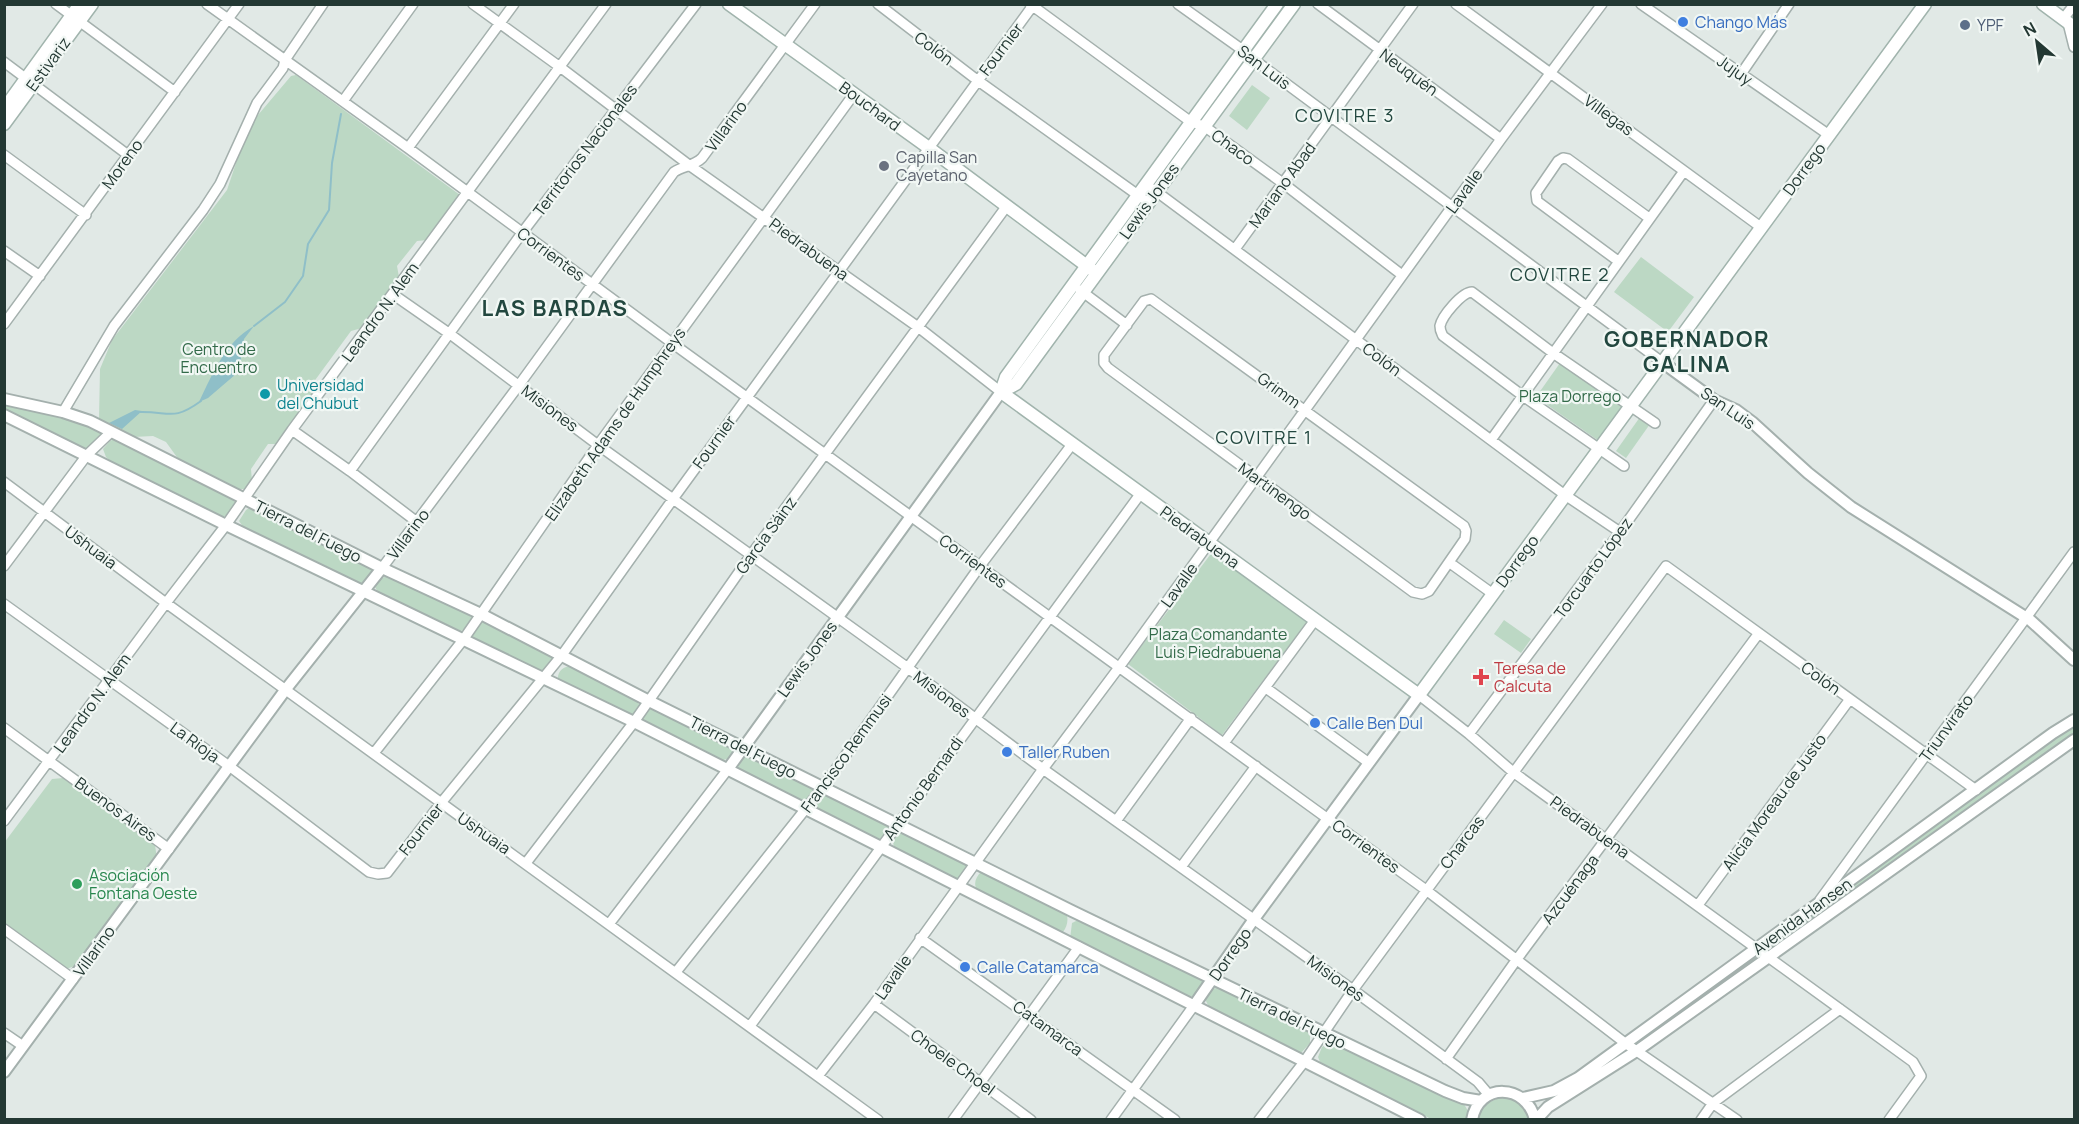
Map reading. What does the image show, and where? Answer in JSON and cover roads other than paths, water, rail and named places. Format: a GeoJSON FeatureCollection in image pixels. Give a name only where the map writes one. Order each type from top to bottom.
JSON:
{"type":"FeatureCollection","features":[{"type":"Feature","properties":{"kind":"main road","name":"Estivariz"},"geometry":{"type":"LineString","coordinates":[[76,19],[81,4]]}},
{"type":"Feature","properties":{"kind":"main road","name":"Estivariz"},"geometry":{"type":"LineString","coordinates":[[4,124],[30,81],[76,19],[92,4]]}},
{"type":"Feature","properties":{"kind":"main road","name":"Bouchard"},"geometry":{"type":"LineString","coordinates":[[729,4],[929,148],[1091,269]]}},
{"type":"Feature","properties":{"kind":"main road","name":"Lewis Jones"},"geometry":{"type":"LineString","coordinates":[[1001,392],[1006,376],[1078,289],[1143,198],[1204,126],[1277,4]]}},
{"type":"Feature","properties":{"kind":"main road","name":"Lewis Jones"},"geometry":{"type":"LineString","coordinates":[[1151,188],[1191,122],[1294,4]]}},
{"type":"Feature","properties":{"kind":"main road","name":"Dorrego"},"geometry":{"type":"LineString","coordinates":[[1419,695],[1925,4]]}},
{"type":"Feature","properties":{"kind":"main road"},"geometry":{"type":"LineString","coordinates":[[2043,4],[2069,23]]}},
{"type":"Feature","properties":{"kind":"main road","name":"Estivariz"},"geometry":{"type":"LineString","coordinates":[[4,109],[30,81]]}},
{"type":"Feature","properties":{"kind":"main road","name":"Piedrabuena"},"geometry":{"type":"LineString","coordinates":[[1001,392],[1419,695]]}},
{"type":"Feature","properties":{"kind":"street"},"geometry":{"type":"LineString","coordinates":[[56,4],[175,92]]}},
{"type":"Feature","properties":{"kind":"street","name":"Corrientes"},"geometry":{"type":"LineString","coordinates":[[207,4],[1426,890],[1625,1043],[1737,1119]]}},
{"type":"Feature","properties":{"kind":"street","name":"Moreno"},"geometry":{"type":"LineString","coordinates":[[4,324],[239,4]]}},
{"type":"Feature","properties":{"kind":"street"},"geometry":{"type":"LineString","coordinates":[[63,412],[114,326],[203,210],[220,184],[257,103],[283,68],[285,60],[323,4]]}},
{"type":"Feature","properties":{"kind":"street"},"geometry":{"type":"LineString","coordinates":[[343,101],[413,4]]}},
{"type":"Feature","properties":{"kind":"street","name":"Piedrabuena"},"geometry":{"type":"LineString","coordinates":[[473,4],[689,165],[918,327],[1001,392]]}},
{"type":"Feature","properties":{"kind":"street"},"geometry":{"type":"LineString","coordinates":[[408,148],[514,4]]}},
{"type":"Feature","properties":{"kind":"street","name":"Leandro N. Alem"},"geometry":{"type":"LineString","coordinates":[[4,821],[226,525],[292,430],[394,295],[606,4]]}},
{"type":"Feature","properties":{"kind":"street","name":"Territorios Nacionales"},"geometry":{"type":"LineString","coordinates":[[350,471],[522,233],[696,4]]}},
{"type":"Feature","properties":{"kind":"street","name":"Villarino"},"geometry":{"type":"LineString","coordinates":[[4,1072],[286,689],[364,592],[519,385],[674,172],[698,163],[815,4]]}},
{"type":"Feature","properties":{"kind":"street","name":"Colón"},"geometry":{"type":"LineString","coordinates":[[878,4],[977,80],[1143,198]]}},
{"type":"Feature","properties":{"kind":"street","name":"San Luis"},"geometry":{"type":"LineString","coordinates":[[1178,4],[1714,400],[1736,410],[1808,473],[1874,523],[2027,618],[2074,660]]}},
{"type":"Feature","properties":{"kind":"street","name":"Neuquén"},"geometry":{"type":"LineString","coordinates":[[1318,4],[1501,139]]}},
{"type":"Feature","properties":{"kind":"street","name":"Mariano Abad"},"geometry":{"type":"LineString","coordinates":[[1235,249],[1413,4]]}},
{"type":"Feature","properties":{"kind":"street","name":"Villegas"},"geometry":{"type":"LineString","coordinates":[[1456,4],[1762,228]]}},
{"type":"Feature","properties":{"kind":"street","name":"Lavalle"},"geometry":{"type":"LineString","coordinates":[[818,1076],[960,887],[1043,769],[1257,478],[1402,275],[1602,4]]}},
{"type":"Feature","properties":{"kind":"street","name":"Jujuy"},"geometry":{"type":"LineString","coordinates":[[1641,4],[1829,135]]}},
{"type":"Feature","properties":{"kind":"street"},"geometry":{"type":"LineString","coordinates":[[1741,74],[1789,4]]}},
{"type":"Feature","properties":{"kind":"street","name":"Fournier"},"geometry":{"type":"LineString","coordinates":[[387,873],[562,655],[673,498],[1032,5]]}},
{"type":"Feature","properties":{"kind":"street","name":"Chaco"},"geometry":{"type":"LineString","coordinates":[[1032,5],[1191,122],[1204,126],[1284,184],[1402,275]]}},
{"type":"Feature","properties":{"kind":"street"},"geometry":{"type":"LineString","coordinates":[[2074,5],[2069,23],[2074,47]]}},
{"type":"Feature","properties":{"kind":"street"},"geometry":{"type":"LineString","coordinates":[[4,62],[128,155]]}},
{"type":"Feature","properties":{"kind":"street","name":"Elizabeth Adams de Humphreys"},"geometry":{"type":"LineString","coordinates":[[374,753],[463,640],[598,445],[854,94]]}},
{"type":"Feature","properties":{"kind":"street"},"geometry":{"type":"LineString","coordinates":[[4,155],[86,215]]}},
{"type":"Feature","properties":{"kind":"street"},"geometry":{"type":"LineString","coordinates":[[1618,261],[1537,201],[1536,193],[1558,161],[1563,158],[1568,159],[1649,218]]}},
{"type":"Feature","properties":{"kind":"street"},"geometry":{"type":"LineString","coordinates":[[1491,440],[1684,171]]}},
{"type":"Feature","properties":{"kind":"street","name":"Colón"},"geometry":{"type":"LineString","coordinates":[[1151,188],[1565,495],[1620,532]]}},
{"type":"Feature","properties":{"kind":"street","name":"García Sáinz"},"geometry":{"type":"LineString","coordinates":[[526,863],[634,722],[751,555],[1006,207]]}},
{"type":"Feature","properties":{"kind":"street"},"geometry":{"type":"LineString","coordinates":[[4,251],[40,276]]}},
{"type":"Feature","properties":{"kind":"street"},"geometry":{"type":"LineString","coordinates":[[1078,289],[1127,325]]}},
{"type":"Feature","properties":{"kind":"street"},"geometry":{"type":"LineString","coordinates":[[1624,466],[1523,396],[1443,336],[1440,323],[1460,296],[1466,292],[1472,292],[1553,353],[1655,423]]}},
{"type":"Feature","properties":{"kind":"street","name":"Misiones"},"geometry":{"type":"LineString","coordinates":[[394,295],[908,668],[1043,769],[1478,1082],[1485,1098]]}},
{"type":"Feature","properties":{"kind":"street","name":"Grimm"},"geometry":{"type":"LineString","coordinates":[[1127,325],[1144,301],[1151,299],[1464,526],[1467,531],[1466,539],[1450,563]]}},
{"type":"Feature","properties":{"kind":"street","name":"Martinengo"},"geometry":{"type":"LineString","coordinates":[[1127,325],[1104,355],[1104,363],[1108,368],[1257,478],[1413,592],[1422,594],[1429,591],[1450,563]]}},
{"type":"Feature","properties":{"kind":"street","name":"Lewis Jones"},"geometry":{"type":"LineString","coordinates":[[609,924],[728,769],[1001,392]]}},
{"type":"Feature","properties":{"kind":"street","name":"Tierra del Fuego"},"geometry":{"type":"LineString","coordinates":[[4,399],[63,412],[90,421],[382,568],[481,614],[823,787],[1445,1091],[1463,1098],[1485,1098],[1507,1092],[1523,1098]]}},
{"type":"Feature","properties":{"kind":"street","name":"Torcuarto López"},"geometry":{"type":"LineString","coordinates":[[1469,734],[1620,532],[1714,400]]}},
{"type":"Feature","properties":{"kind":"street","name":"Tierra del Fuego"},"geometry":{"type":"LineString","coordinates":[[4,415],[634,722],[805,810],[1195,1004],[1407,1117],[1420,1119]]}},
{"type":"Feature","properties":{"kind":"street"},"geometry":{"type":"LineString","coordinates":[[292,430],[417,522]]}},
{"type":"Feature","properties":{"kind":"street"},"geometry":{"type":"LineString","coordinates":[[4,566],[87,455],[111,432]]}},
{"type":"Feature","properties":{"kind":"street","name":"Francisco Remmusi"},"geometry":{"type":"LineString","coordinates":[[676,972],[823,787],[980,566],[1073,443]]}},
{"type":"Feature","properties":{"kind":"street","name":"Ushuaia"},"geometry":{"type":"LineString","coordinates":[[4,482],[166,603],[878,1119]]}},
{"type":"Feature","properties":{"kind":"street","name":"Antonio Bernardi"},"geometry":{"type":"LineString","coordinates":[[750,1026],[1141,493]]}},
{"type":"Feature","properties":{"kind":"street","name":"Triunvirato"},"geometry":{"type":"LineString","coordinates":[[1817,904],[2074,552]]}},
{"type":"Feature","properties":{"kind":"street"},"geometry":{"type":"LineString","coordinates":[[1450,563],[1493,594]]}},
{"type":"Feature","properties":{"kind":"street","name":"Colón"},"geometry":{"type":"LineString","coordinates":[[1666,566],[1976,790]]}},
{"type":"Feature","properties":{"kind":"street","name":"Charcas"},"geometry":{"type":"LineString","coordinates":[[1259,1119],[1304,1062],[1353,990],[1666,566]]}},
{"type":"Feature","properties":{"kind":"street","name":"La Rioja"},"geometry":{"type":"LineString","coordinates":[[4,604],[229,766],[369,872],[387,873]]}},
{"type":"Feature","properties":{"kind":"street"},"geometry":{"type":"LineString","coordinates":[[1224,743],[1315,620]]}},
{"type":"Feature","properties":{"kind":"street","name":"Azcuénaga"},"geometry":{"type":"LineString","coordinates":[[1446,1059],[1517,959],[1760,633]]}},
{"type":"Feature","properties":{"kind":"street"},"geometry":{"type":"LineString","coordinates":[[1266,688],[1369,763]]}},
{"type":"Feature","properties":{"kind":"street","name":"Piedrabuena"},"geometry":{"type":"LineString","coordinates":[[1419,695],[1513,772],[1913,1062],[1921,1076],[1889,1119]]}},
{"type":"Feature","properties":{"kind":"street","name":"Dorrego"},"geometry":{"type":"LineString","coordinates":[[1111,1119],[1254,919],[1419,695]]}},
{"type":"Feature","properties":{"kind":"street","name":"Alicia Moreau de Justo"},"geometry":{"type":"LineString","coordinates":[[1698,905],[1850,699]]}},
{"type":"Feature","properties":{"kind":"street"},"geometry":{"type":"LineString","coordinates":[[1116,821],[1191,718]]}},
{"type":"Feature","properties":{"kind":"street","name":"Avenida Hansen"},"geometry":{"type":"LineString","coordinates":[[1523,1098],[1554,1091],[1578,1078],[2074,720]]}},
{"type":"Feature","properties":{"kind":"street","name":"Buenos Aires"},"geometry":{"type":"LineString","coordinates":[[4,728],[169,849]]}},
{"type":"Feature","properties":{"kind":"street","name":"Avenida Hansen"},"geometry":{"type":"LineString","coordinates":[[1535,1119],[1548,1107],[1638,1050],[2074,740]]}},
{"type":"Feature","properties":{"kind":"street"},"geometry":{"type":"LineString","coordinates":[[1181,867],[1256,766]]}},
{"type":"Feature","properties":{"kind":"street"},"geometry":{"type":"LineString","coordinates":[[4,929],[73,979]]}},
{"type":"Feature","properties":{"kind":"street","name":"Catamarca"},"geometry":{"type":"LineString","coordinates":[[920,938],[1175,1119]]}},
{"type":"Feature","properties":{"kind":"street"},"geometry":{"type":"LineString","coordinates":[[953,1119],[1079,947]]}},
{"type":"Feature","properties":{"kind":"street","name":"Choele Choel"},"geometry":{"type":"LineString","coordinates":[[874,1004],[1032,1119]]}},
{"type":"Feature","properties":{"kind":"street"},"geometry":{"type":"LineString","coordinates":[[1701,1119],[1713,1103],[1840,1009]]}},
{"type":"Feature","properties":{"kind":"street"},"geometry":{"type":"LineString","coordinates":[[4,1033],[24,1046]]}},
{"type":"Feature","properties":{"kind":"street"},"geometry":{"type":"LineString","coordinates":[[1472,1119],[1476,1107],[1485,1098]]}},
{"type":"Feature","properties":{"kind":"street"},"geometry":{"type":"LineString","coordinates":[[1523,1098],[1529,1104],[1535,1119]]}},
{"type":"Feature","properties":{"kind":"water"},"geometry":{"type":"Polygon","coordinates":[[[254,326],[244,339],[240,365],[236,374],[208,398],[199,402],[215,369],[228,349],[254,326]]]}},
{"type":"Feature","properties":{"kind":"water"},"geometry":{"type":"Polygon","coordinates":[[[135,410],[142,411],[122,429],[109,423],[135,410]]]}},
{"type":"Feature","properties":{"kind":"waterway"},"geometry":{"type":"LineString","coordinates":[[254,326],[285,302],[303,276],[308,244],[329,210],[332,163],[341,114]]}},
{"type":"Feature","properties":{"kind":"waterway"},"geometry":{"type":"LineString","coordinates":[[139,412],[177,413],[201,401]]}},
{"type":"Feature","properties":{"kind":"place","name":"Chango Más"},"geometry":{"type":"Point","coordinates":[1683,22]}},
{"type":"Feature","properties":{"kind":"place","name":"YPF"},"geometry":{"type":"Point","coordinates":[1965,25]}},
{"type":"Feature","properties":{"kind":"place","name":"Capilla San Cayetano"},"geometry":{"type":"Point","coordinates":[884,166]}},
{"type":"Feature","properties":{"kind":"place","name":"Universidad del Chubut"},"geometry":{"type":"Point","coordinates":[265,394]}},
{"type":"Feature","properties":{"kind":"place","name":"Teresa de Calcuta"},"geometry":{"type":"Point","coordinates":[1481,677]}},
{"type":"Feature","properties":{"kind":"place","name":"Calle Ben Dul"},"geometry":{"type":"Point","coordinates":[1315,723]}},
{"type":"Feature","properties":{"kind":"place","name":"Taller Ruben"},"geometry":{"type":"Point","coordinates":[1007,752]}},
{"type":"Feature","properties":{"kind":"place","name":"Asociación Fontana Oeste"},"geometry":{"type":"Point","coordinates":[77,884]}},
{"type":"Feature","properties":{"kind":"place","name":"Calle Catamarca"},"geometry":{"type":"Point","coordinates":[965,967]}},
{"type":"Feature","properties":{"kind":"district","name":"COVITRE 3"},"geometry":{"type":"Point","coordinates":[1345,116]}},
{"type":"Feature","properties":{"kind":"district","name":"COVITRE 2"},"geometry":{"type":"Point","coordinates":[1560,275]}},
{"type":"Feature","properties":{"kind":"district","name":"LAS BARDAS"},"geometry":{"type":"Point","coordinates":[555,308]}},
{"type":"Feature","properties":{"kind":"district","name":"GOBERNADOR GALINA"},"geometry":{"type":"Point","coordinates":[1687,352]}},
{"type":"Feature","properties":{"kind":"district","name":"COVITRE 1"},"geometry":{"type":"Point","coordinates":[1264,438]}},
{"type":"Feature","properties":{"kind":"park label","name":"Centro de Encuentro"},"geometry":{"type":"Point","coordinates":[219,358]}},
{"type":"Feature","properties":{"kind":"park label","name":"Plaza Dorrego"},"geometry":{"type":"Point","coordinates":[1570,396]}},
{"type":"Feature","properties":{"kind":"park label","name":"Plaza Comandante Luis Piedrabuena"},"geometry":{"type":"Point","coordinates":[1218,643]}}]}
